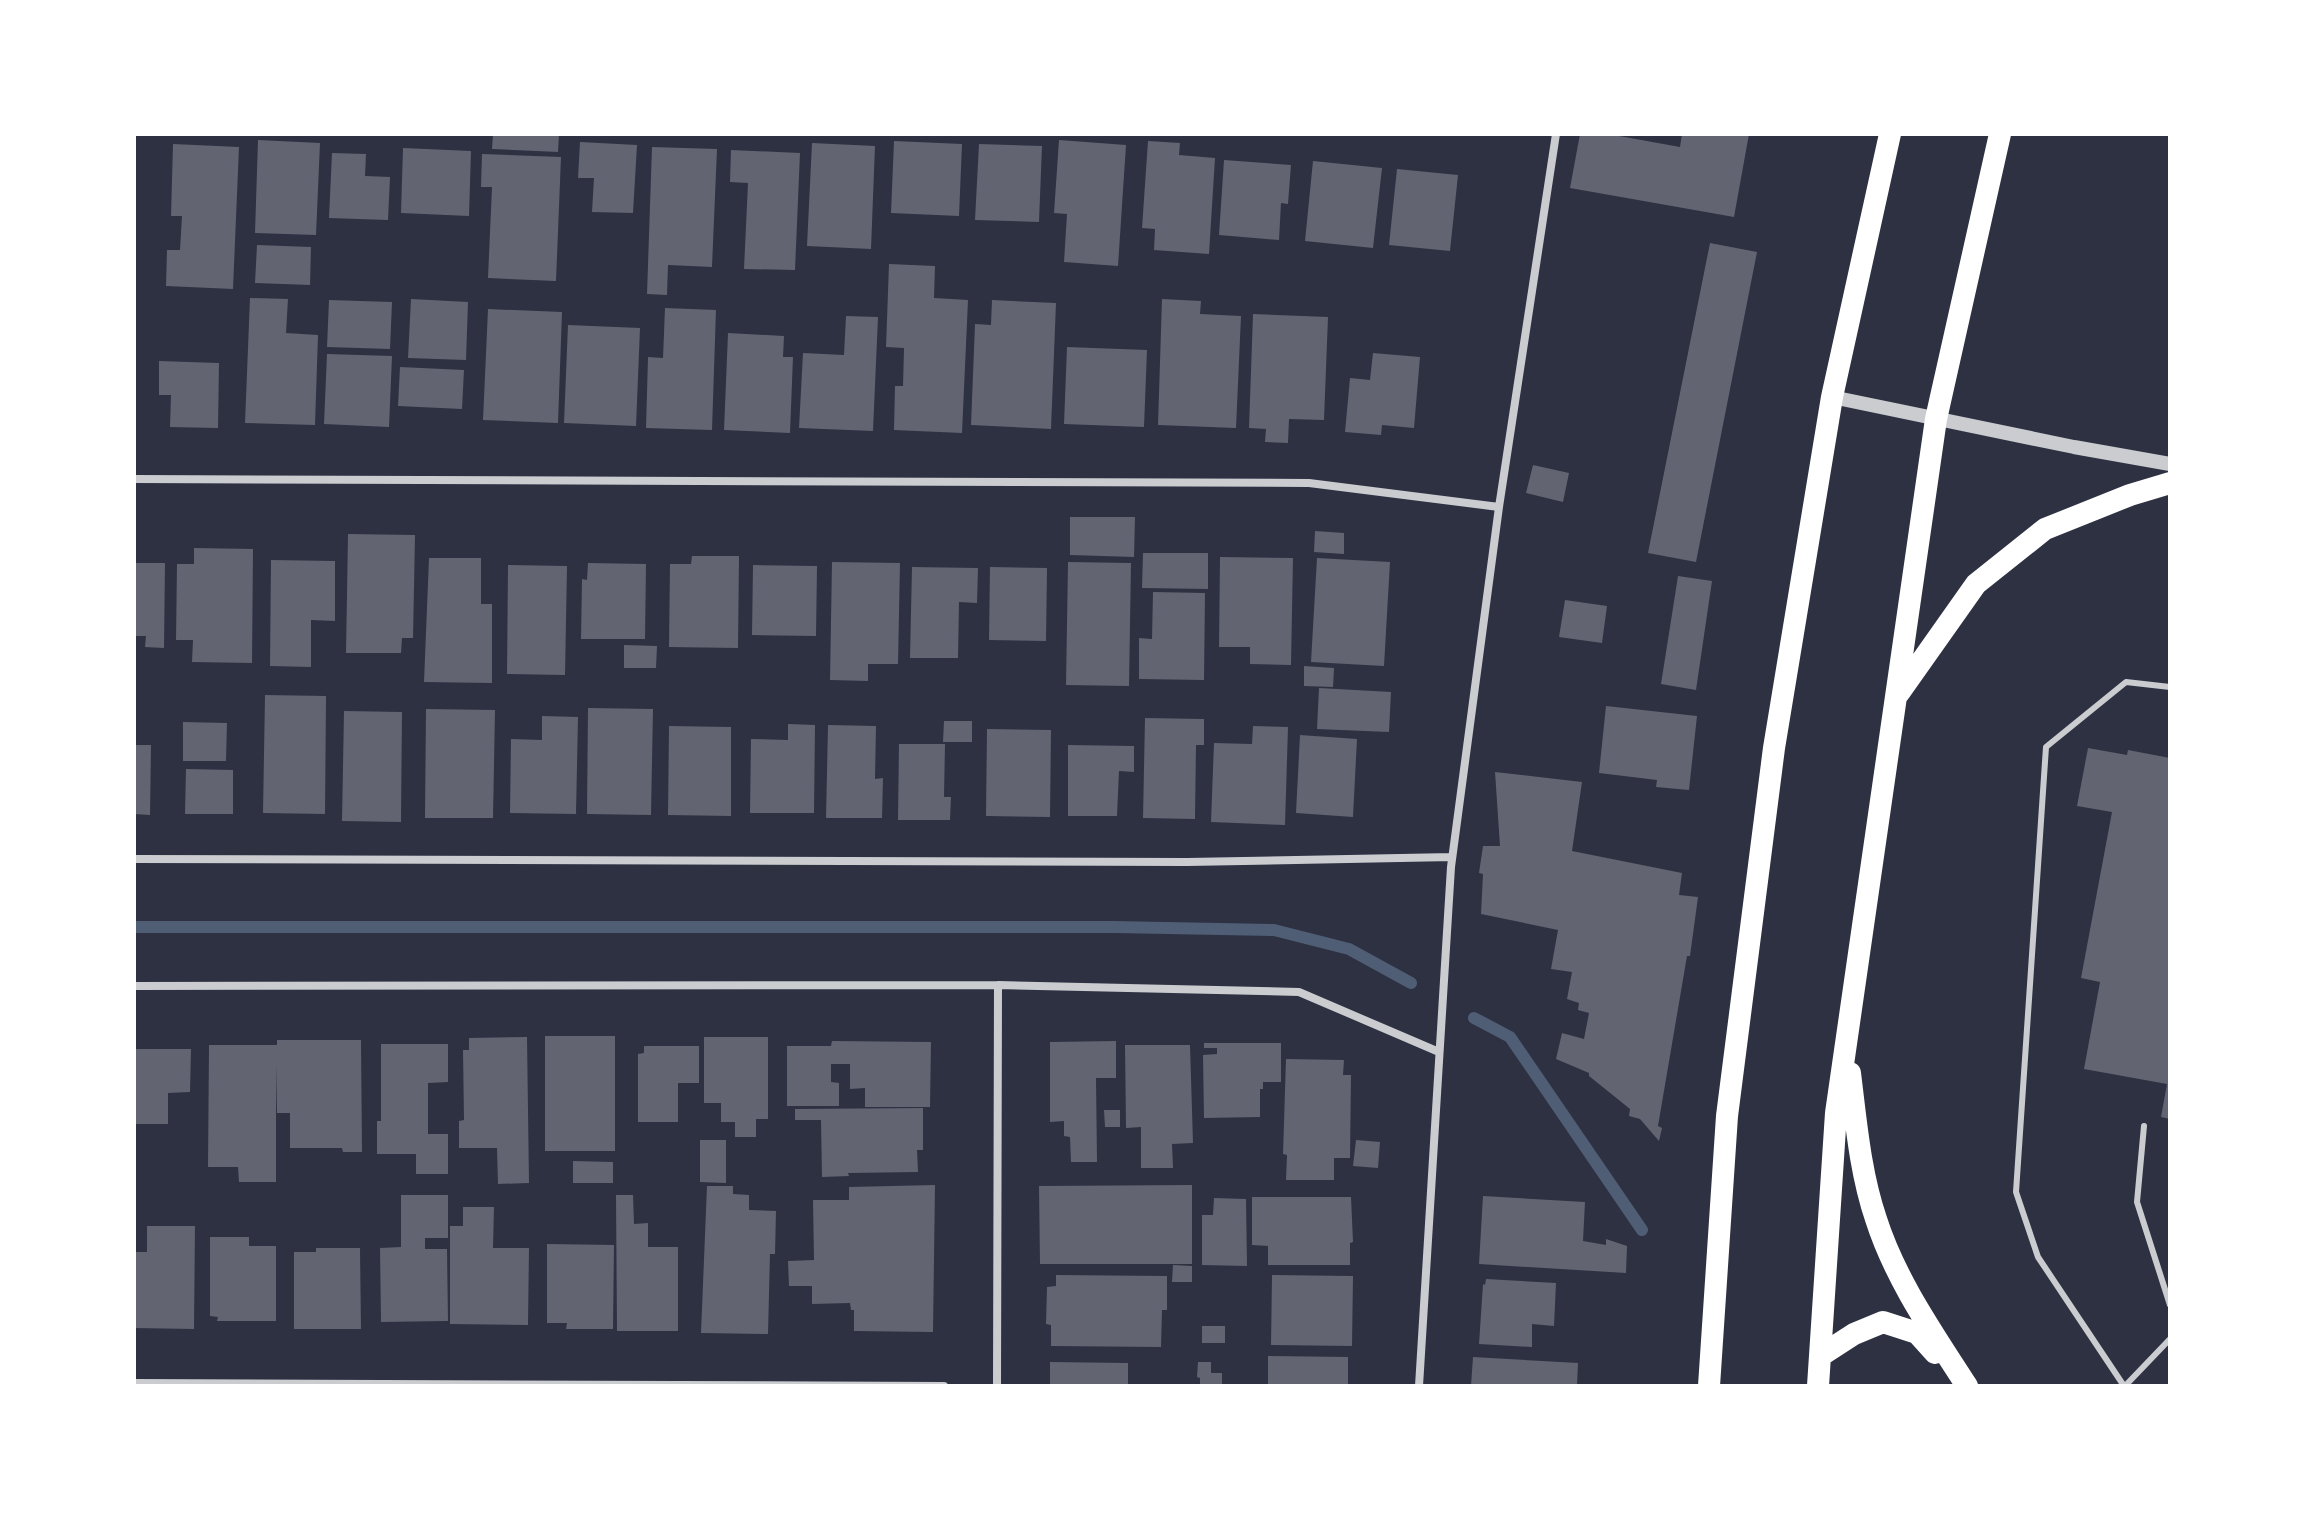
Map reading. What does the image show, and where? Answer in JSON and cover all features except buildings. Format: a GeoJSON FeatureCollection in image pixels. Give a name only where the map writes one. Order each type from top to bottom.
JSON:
{"type":"FeatureCollection","features":[{"type":"Feature","properties":{"kind":"highway"},"geometry":{"type":"LineString","coordinates":[[1709,1386],[1727,1116],[1774,748],[1832,397],[1890,134]]}},
{"type":"Feature","properties":{"kind":"highway"},"geometry":{"type":"LineString","coordinates":[[1818,1386],[1836,1113],[1936,419],[2000,134]]}},
{"type":"Feature","properties":{"kind":"highway"},"geometry":{"type":"LineString","coordinates":[[1896,697],[1976,584],[2045,529],[2130,495],[2170,483]]}},
{"type":"Feature","properties":{"kind":"highway"},"geometry":{"type":"LineString","coordinates":[[1847,1044],[1859,1142],[1876,1219],[1906,1288],[1966,1386]]}},
{"type":"Feature","properties":{"kind":"highway"},"geometry":{"type":"LineString","coordinates":[[1820,1356],[1854,1334],[1883,1322],[1917,1333],[1966,1386]]}},
{"type":"Feature","properties":{"kind":"street"},"geometry":{"type":"LineString","coordinates":[[1419,1386],[1452,857],[1499,507],[1556,134]]}},
{"type":"Feature","properties":{"kind":"street"},"geometry":{"type":"LineString","coordinates":[[1832,397],[2170,464]]}},
{"type":"Feature","properties":{"kind":"street"},"geometry":{"type":"LineString","coordinates":[[134,479],[1309,483],[1499,507]]}},
{"type":"Feature","properties":{"kind":"street"},"geometry":{"type":"LineString","coordinates":[[134,859],[1187,862],[1452,857]]}},
{"type":"Feature","properties":{"kind":"street"},"geometry":{"type":"LineString","coordinates":[[134,986],[998,985],[1299,992],[1439,1052]]}},
{"type":"Feature","properties":{"kind":"street"},"geometry":{"type":"LineString","coordinates":[[997,1386],[998,985]]}},
{"type":"Feature","properties":{"kind":"street"},"geometry":{"type":"LineString","coordinates":[[134,1383],[944,1386]]}},
{"type":"Feature","properties":{"kind":"lane"},"geometry":{"type":"LineString","coordinates":[[2170,687],[2126,682],[2046,747],[2016,1192],[2038,1257],[2124,1386],[2170,1339]]}},
{"type":"Feature","properties":{"kind":"lane"},"geometry":{"type":"LineString","coordinates":[[2144,1126],[2137,1202],[2170,1305]]}},
{"type":"Feature","properties":{"kind":"waterway"},"geometry":{"type":"LineString","coordinates":[[134,927],[1114,927],[1274,930],[1349,949],[1411,983]]}},
{"type":"Feature","properties":{"kind":"waterway"},"geometry":{"type":"LineString","coordinates":[[1474,1018],[1510,1037],[1642,1230]]}}]}
